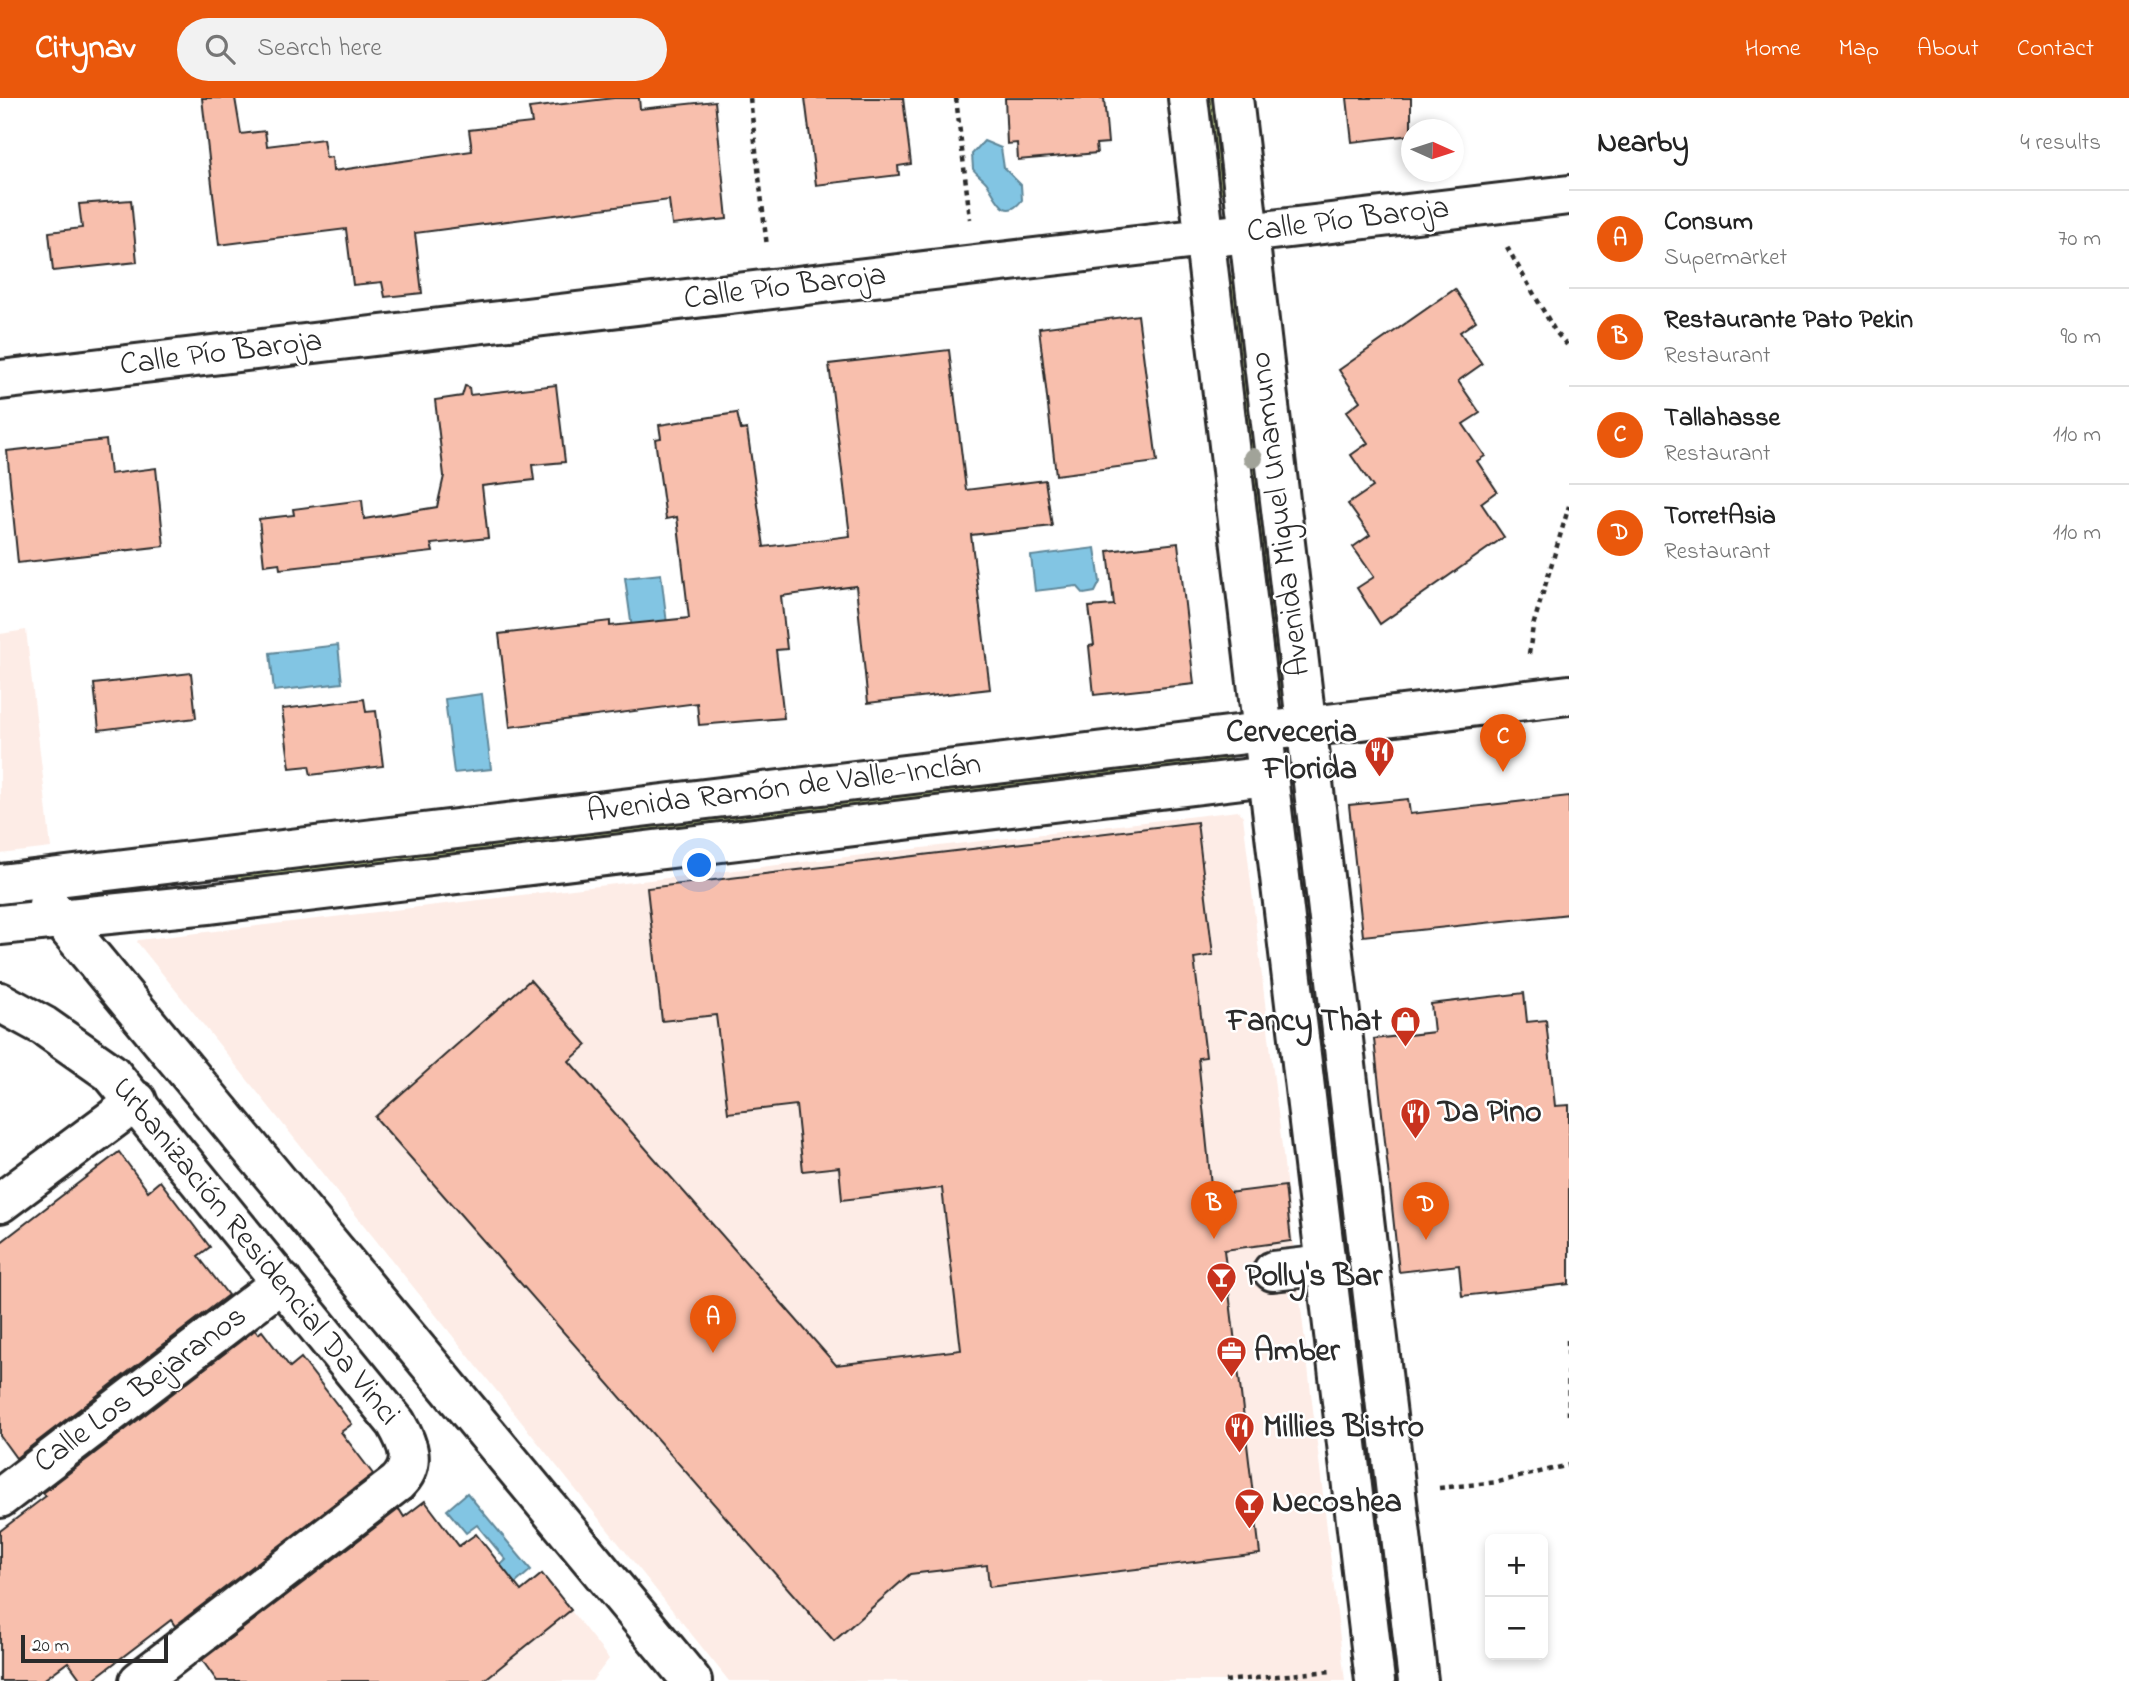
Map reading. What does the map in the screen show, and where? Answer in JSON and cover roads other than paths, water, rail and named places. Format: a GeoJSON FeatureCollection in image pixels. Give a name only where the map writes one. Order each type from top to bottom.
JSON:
{"type":"FeatureCollection","features":[{"type":"Feature","properties":{"kind":"street","name":"Avenida Miguel Unamuno"},"geometry":{"type":"LineString","coordinates":[[1188,98],[1375,1681]]}},
{"type":"Feature","properties":{"kind":"street","name":"Avenida Miguel Unamuno"},"geometry":{"type":"LineString","coordinates":[[1233,98],[1418,1681]]}},
{"type":"Feature","properties":{"kind":"street","name":"Calle Pío Baroja"},"geometry":{"type":"LineString","coordinates":[[0,380],[1569,194]]}},
{"type":"Feature","properties":{"kind":"street","name":"Avenida Ramón de Valle-Inclán"},"geometry":{"type":"LineString","coordinates":[[14,883],[1569,695]]}},
{"type":"Feature","properties":{"kind":"street","name":"Avenida Ramón de Valle-Inclán"},"geometry":{"type":"LineString","coordinates":[[0,925],[208,904],[1268,776]]}},
{"type":"Feature","properties":{"kind":"street"},"geometry":{"type":"LineString","coordinates":[[14,883],[60,918],[692,1681]]}},
{"type":"Feature","properties":{"kind":"street","name":"Urbanización Residencial Da Vinci"},"geometry":{"type":"LineString","coordinates":[[0,1002],[73,1045],[111,1073],[396,1423],[408,1445],[409,1466],[397,1483],[139,1681]]}},
{"type":"Feature","properties":{"kind":"street"},"geometry":{"type":"LineString","coordinates":[[0,1203],[136,1101]]}},
{"type":"Feature","properties":{"kind":"street"},"geometry":{"type":"LineString","coordinates":[[1273,1272],[1326,1265]]}},
{"type":"Feature","properties":{"kind":"street","name":"Calle Los Bejaranos"},"geometry":{"type":"LineString","coordinates":[[0,1498],[282,1282]]}},
{"type":"Feature","properties":{"kind":"water"},"geometry":{"type":"Polygon","coordinates":[[[984,141],[1001,148],[1004,168],[1021,185],[1022,200],[1011,209],[1006,209],[998,202],[987,183],[973,169],[972,154],[984,141]]]}},
{"type":"Feature","properties":{"kind":"water"},"geometry":{"type":"Polygon","coordinates":[[[1095,548],[1100,582],[1095,592],[1084,594],[1077,586],[1035,591],[1031,556],[1095,548]]]}},
{"type":"Feature","properties":{"kind":"water"},"geometry":{"type":"Polygon","coordinates":[[[661,574],[668,632],[633,636],[625,578],[661,574]]]}},
{"type":"Feature","properties":{"kind":"water"},"geometry":{"type":"Polygon","coordinates":[[[338,645],[342,683],[274,691],[270,653],[338,645]]]}},
{"type":"Feature","properties":{"kind":"water"},"geometry":{"type":"Polygon","coordinates":[[[482,694],[491,769],[454,773],[445,699],[482,694]]]}},
{"type":"Feature","properties":{"kind":"water"},"geometry":{"type":"Polygon","coordinates":[[[467,1493],[531,1570],[511,1587],[496,1569],[506,1560],[477,1525],[466,1533],[447,1510],[467,1493]]]}},
{"type":"Feature","properties":{"kind":"place","name":"Tallahasse"},"geometry":{"type":"Point","coordinates":[1503,772]}},
{"type":"Feature","properties":{"kind":"place","name":"Cerveceria Florida"},"geometry":{"type":"Point","coordinates":[1380,778]}},
{"type":"Feature","properties":{"kind":"place","name":"Fancy That"},"geometry":{"type":"Point","coordinates":[1405,1049]}},
{"type":"Feature","properties":{"kind":"place","name":"Da Pino"},"geometry":{"type":"Point","coordinates":[1415,1140]}},
{"type":"Feature","properties":{"kind":"place","name":"Restaurante Pato Pekin"},"geometry":{"type":"Point","coordinates":[1214,1239]}},
{"type":"Feature","properties":{"kind":"place","name":"TorretAsia"},"geometry":{"type":"Point","coordinates":[1426,1240]}},
{"type":"Feature","properties":{"kind":"place","name":"Polly's Bar"},"geometry":{"type":"Point","coordinates":[1222,1304]}},
{"type":"Feature","properties":{"kind":"place","name":"Consum"},"geometry":{"type":"Point","coordinates":[713,1353]}},
{"type":"Feature","properties":{"kind":"place","name":"Amber"},"geometry":{"type":"Point","coordinates":[1231,1379]}},
{"type":"Feature","properties":{"kind":"place","name":"Millies Bistro"},"geometry":{"type":"Point","coordinates":[1240,1455]}},
{"type":"Feature","properties":{"kind":"place","name":"Necoshea"},"geometry":{"type":"Point","coordinates":[1249,1530]}}]}
